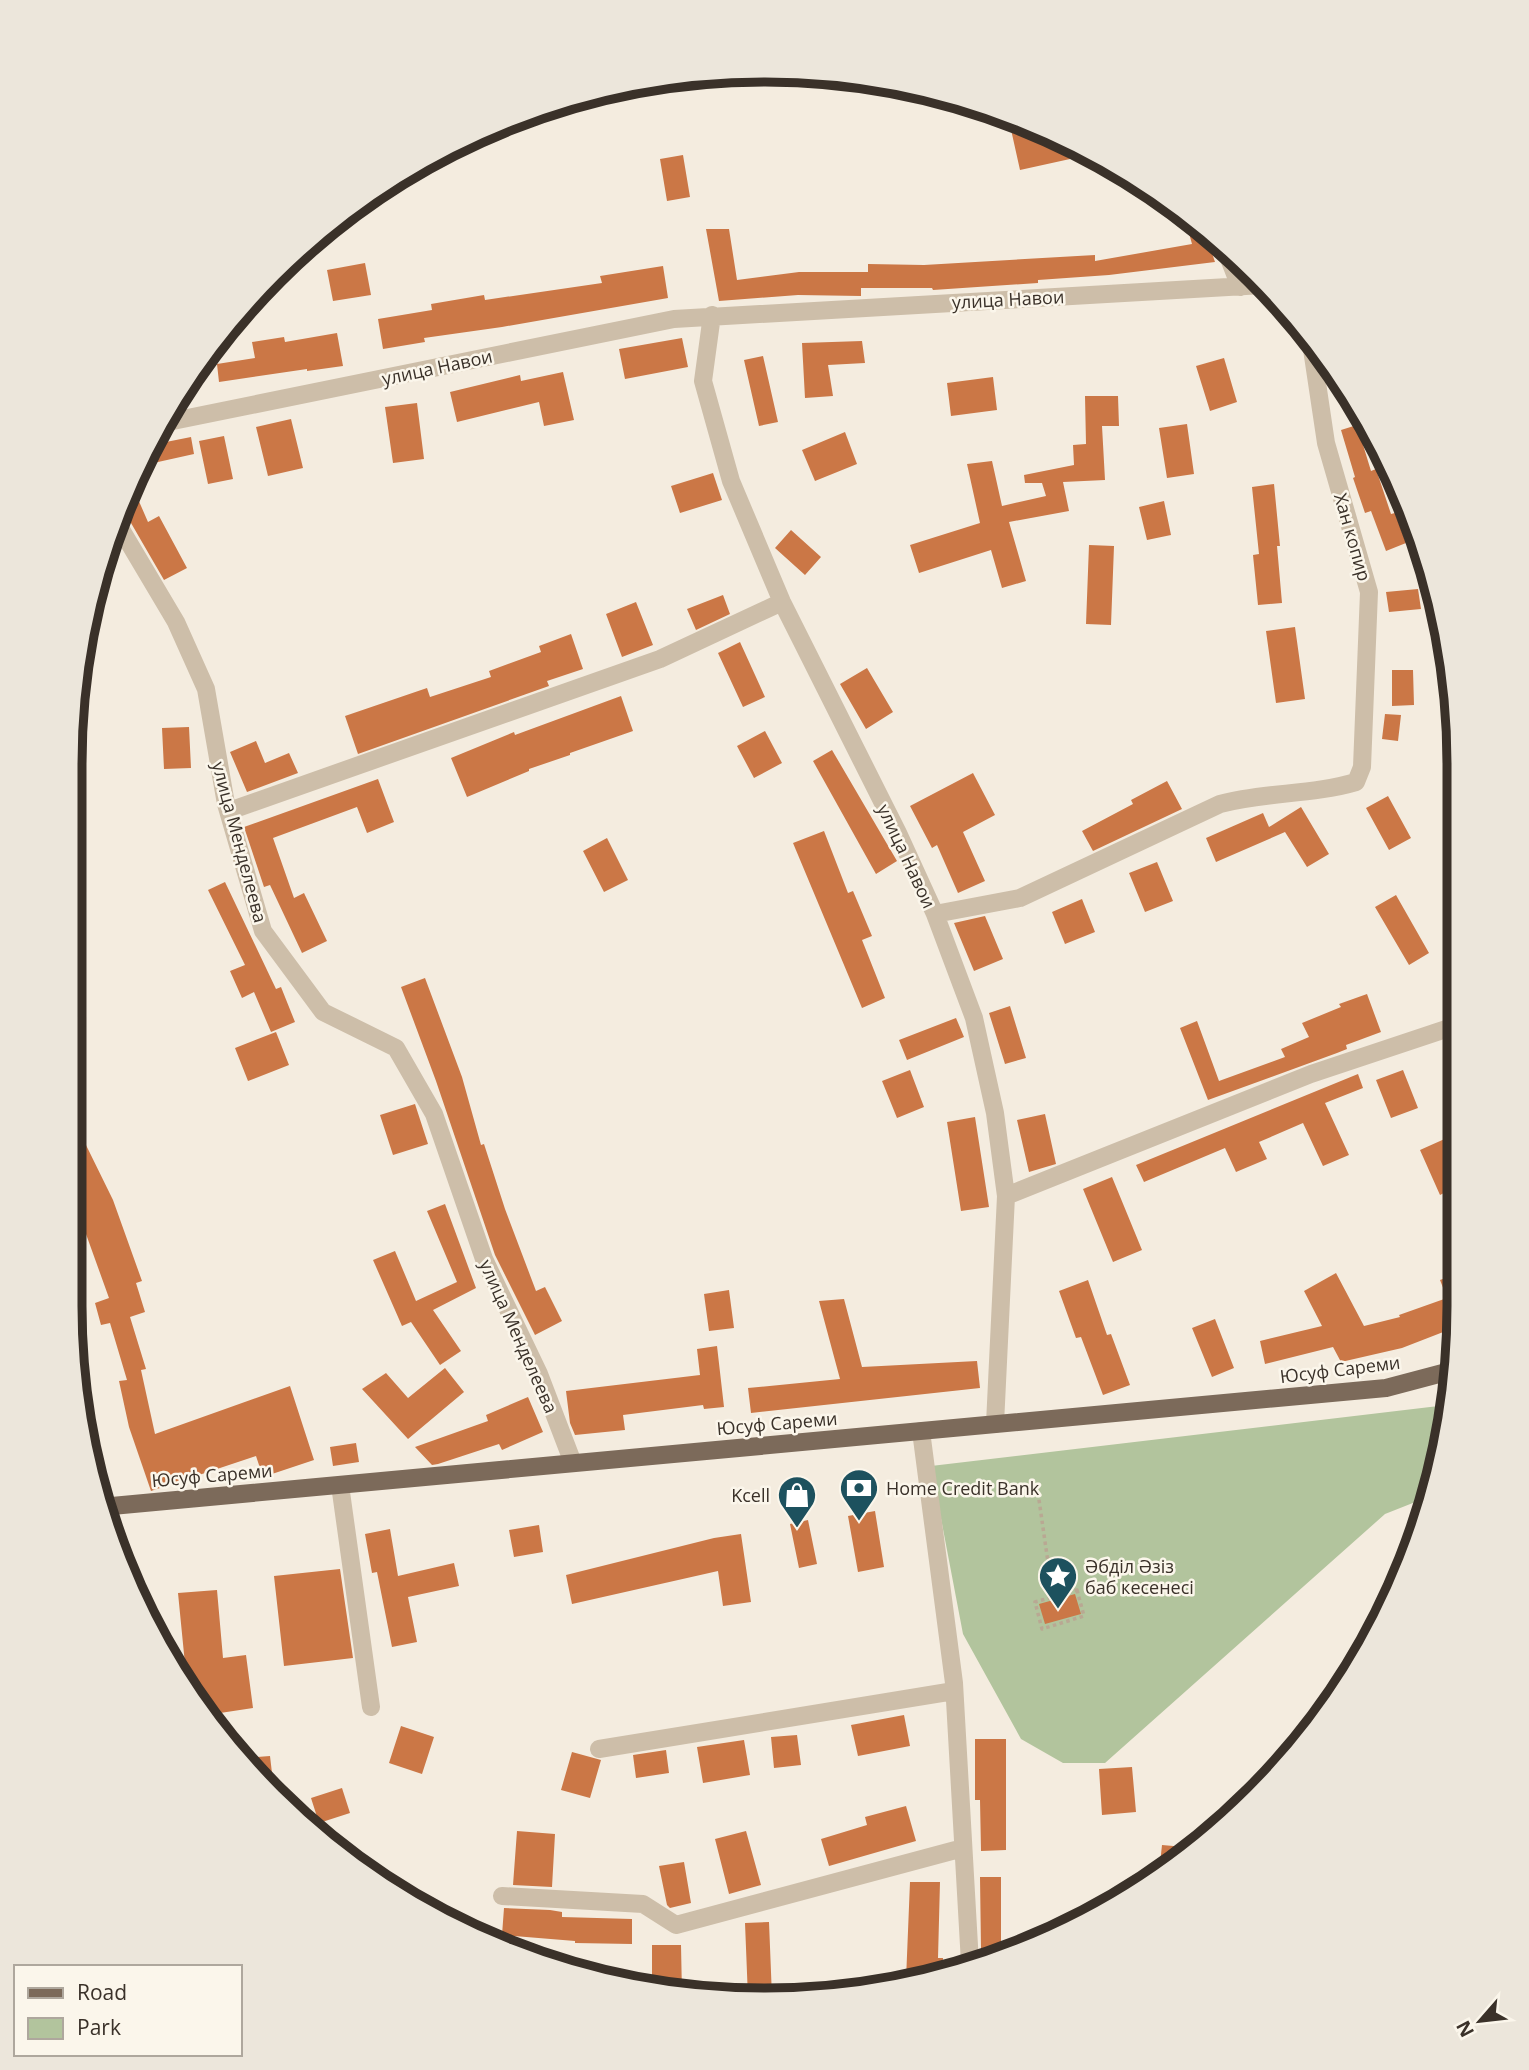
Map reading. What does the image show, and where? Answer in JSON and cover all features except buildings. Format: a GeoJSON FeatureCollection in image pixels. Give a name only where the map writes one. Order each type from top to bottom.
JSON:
{"type":"FeatureCollection","features":[{"type":"Feature","properties":{"kind":"main road","name":"Юсуф Сареми"},"geometry":{"type":"LineString","coordinates":[[112,1506],[1386,1388],[1443,1373]]}},
{"type":"Feature","properties":{"kind":"street"},"geometry":{"type":"LineString","coordinates":[[1234,270],[1240,286]]}},
{"type":"Feature","properties":{"kind":"street","name":"улица Навои"},"geometry":{"type":"LineString","coordinates":[[176,420],[661,322],[712,316],[1250,286]]}},
{"type":"Feature","properties":{"kind":"street","name":"улица Навои"},"geometry":{"type":"LineString","coordinates":[[712,316],[703,381],[731,481],[782,602],[898,833],[935,914],[974,1018],[995,1113],[1006,1196],[995,1424]]}},
{"type":"Feature","properties":{"kind":"street","name":"Хан копир"},"geometry":{"type":"LineString","coordinates":[[935,914],[1020,898],[1220,804],[1247,797],[1356,782],[1362,767],[1369,592],[1326,443],[1313,359]]}},
{"type":"Feature","properties":{"kind":"street","name":"улица Менделеева"},"geometry":{"type":"LineString","coordinates":[[123,532],[176,622],[206,689],[229,811],[263,931],[323,1013],[396,1048],[434,1114],[485,1259],[539,1374],[573,1463]]}},
{"type":"Feature","properties":{"kind":"street"},"geometry":{"type":"LineString","coordinates":[[229,811],[660,659],[782,602]]}},
{"type":"Feature","properties":{"kind":"street"},"geometry":{"type":"LineString","coordinates":[[1006,1196],[1311,1074],[1447,1029]]}},
{"type":"Feature","properties":{"kind":"street"},"geometry":{"type":"LineString","coordinates":[[920,1431],[954,1691],[970,1956]]}},
{"type":"Feature","properties":{"kind":"street"},"geometry":{"type":"LineString","coordinates":[[340,1485],[370,1707]]}},
{"type":"Feature","properties":{"kind":"street"},"geometry":{"type":"LineString","coordinates":[[599,1749],[954,1691]]}},
{"type":"Feature","properties":{"kind":"street"},"geometry":{"type":"LineString","coordinates":[[502,1896],[643,1904],[676,1925],[963,1847]]}},
{"type":"Feature","properties":{"kind":"path"},"geometry":{"type":"LineString","coordinates":[[1037,1486],[1053,1597]]}},
{"type":"Feature","properties":{"kind":"path"},"geometry":{"type":"LineString","coordinates":[[1077,1590],[1084,1616],[1042,1629],[1035,1602],[1053,1597],[1077,1590]]}},
{"type":"Feature","properties":{"kind":"green space"},"geometry":{"type":"Polygon","coordinates":[[[1439,1406],[1418,1501],[1385,1514],[1105,1763],[1063,1763],[1021,1739],[963,1634],[931,1466],[1439,1406]]]}},
{"type":"Feature","properties":{"kind":"place","name":"Home Credit Bank"},"geometry":{"type":"Point","coordinates":[859,1522]}},
{"type":"Feature","properties":{"kind":"place","name":"Kcell"},"geometry":{"type":"Point","coordinates":[797,1529]}},
{"type":"Feature","properties":{"kind":"place","name":"Әбділ Әзіз баб кесенесі"},"geometry":{"type":"Point","coordinates":[1058,1610]}}]}
